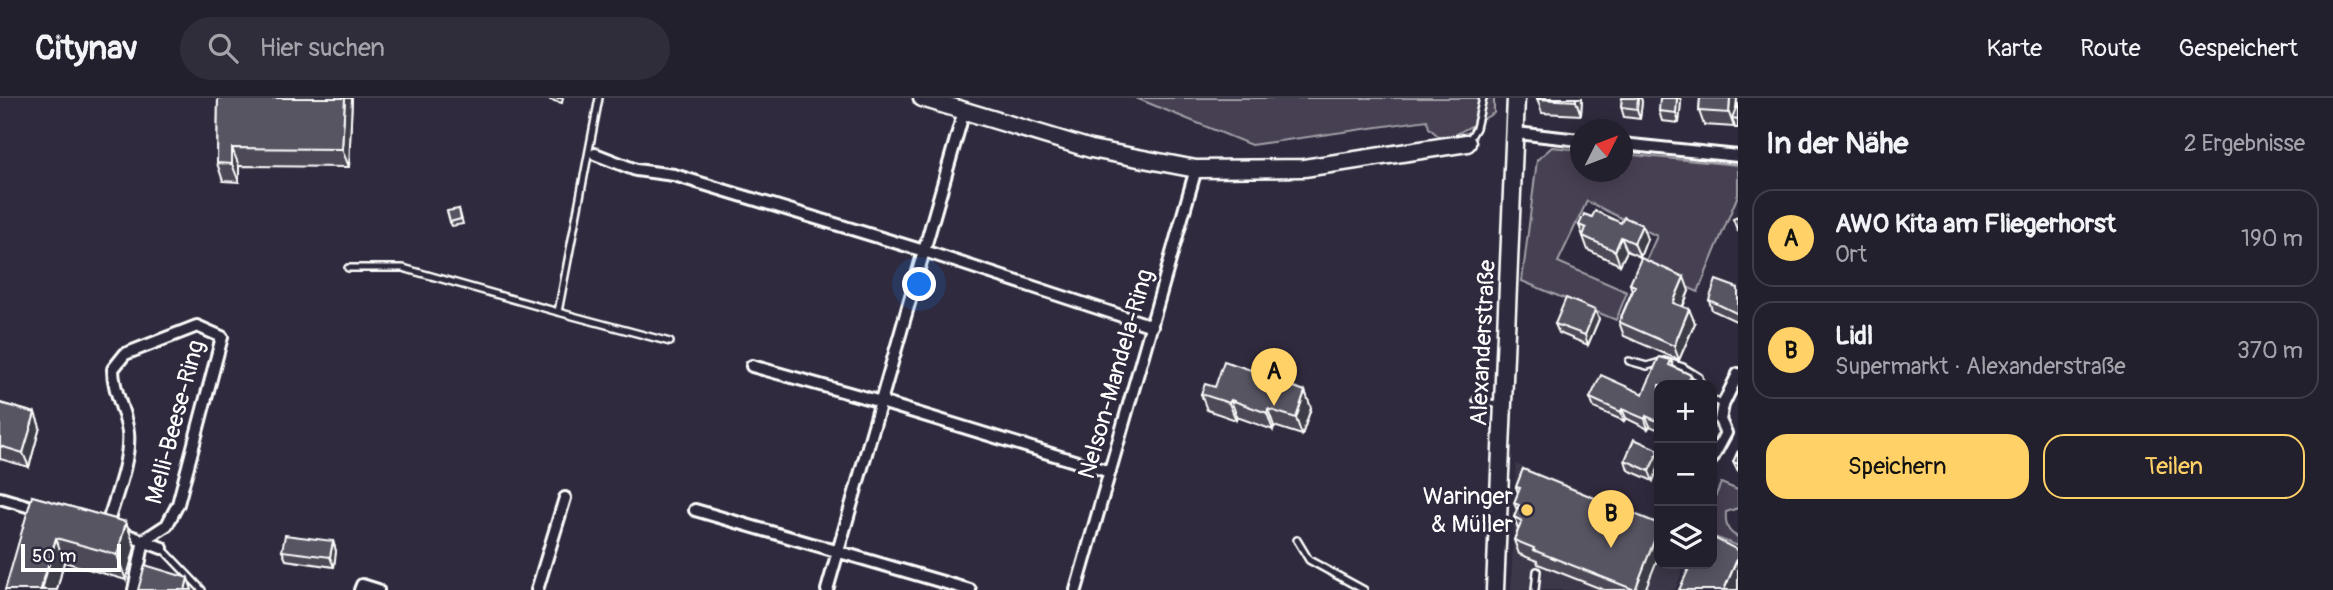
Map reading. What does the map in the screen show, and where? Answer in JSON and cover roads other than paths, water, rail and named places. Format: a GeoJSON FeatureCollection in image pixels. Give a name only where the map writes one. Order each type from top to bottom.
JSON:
{"type":"FeatureCollection","features":[{"type":"Feature","properties":{"kind":"street"},"geometry":{"type":"LineString","coordinates":[[922,98],[1091,149],[1196,169],[1304,168],[1467,143]]}},
{"type":"Feature","properties":{"kind":"street","name":"Alexanderstraße"},"geometry":{"type":"LineString","coordinates":[[1495,590],[1516,98]]}},
{"type":"Feature","properties":{"kind":"street"},"geometry":{"type":"LineString","coordinates":[[827,590],[964,111]]}},
{"type":"Feature","properties":{"kind":"street"},"geometry":{"type":"LineString","coordinates":[[1516,133],[1570,139]]}},
{"type":"Feature","properties":{"kind":"street"},"geometry":{"type":"LineString","coordinates":[[1633,145],[1738,156]]}},
{"type":"Feature","properties":{"kind":"street"},"geometry":{"type":"LineString","coordinates":[[595,153],[636,170],[674,175],[924,251],[1152,326]]}},
{"type":"Feature","properties":{"kind":"street","name":"Nelson-Mandela-Ring"},"geometry":{"type":"LineString","coordinates":[[1076,590],[1196,169]]}},
{"type":"Feature","properties":{"kind":"street","name":"Melli-Beese-Ring"},"geometry":{"type":"LineString","coordinates":[[197,326],[222,337],[178,504],[167,525],[144,540],[102,527],[127,452],[128,432],[113,384],[113,369],[125,354],[197,326]]}},
{"type":"Feature","properties":{"kind":"street"},"geometry":{"type":"LineString","coordinates":[[752,366],[881,402],[1110,472]]}},
{"type":"Feature","properties":{"kind":"street"},"geometry":{"type":"LineString","coordinates":[[1717,419],[1738,374]]}},
{"type":"Feature","properties":{"kind":"street"},"geometry":{"type":"LineString","coordinates":[[1717,422],[1726,433],[1717,449]]}},
{"type":"Feature","properties":{"kind":"street"},"geometry":{"type":"LineString","coordinates":[[537,590],[565,498]]}},
{"type":"Feature","properties":{"kind":"street"},"geometry":{"type":"LineString","coordinates":[[1,502],[52,513]]}},
{"type":"Feature","properties":{"kind":"street"},"geometry":{"type":"LineString","coordinates":[[695,510],[970,590]]}},
{"type":"Feature","properties":{"kind":"street"},"geometry":{"type":"LineString","coordinates":[[134,590],[144,540],[162,548]]}},
{"type":"Feature","properties":{"kind":"street"},"geometry":{"type":"LineString","coordinates":[[360,590],[362,585],[377,590]]}},
{"type":"Feature","properties":{"kind":"lane"},"geometry":{"type":"LineString","coordinates":[[558,312],[599,98]]}},
{"type":"Feature","properties":{"kind":"lane"},"geometry":{"type":"LineString","coordinates":[[1467,143],[1476,128],[1483,98]]}},
{"type":"Feature","properties":{"kind":"lane"},"geometry":{"type":"LineString","coordinates":[[348,268],[403,268],[670,342]]}},
{"type":"Feature","properties":{"kind":"lane"},"geometry":{"type":"LineString","coordinates":[[1629,361],[1647,366],[1664,361],[1683,367],[1700,380]]}},
{"type":"Feature","properties":{"kind":"lane"},"geometry":{"type":"LineString","coordinates":[[1476,400],[1503,406]]}},
{"type":"Feature","properties":{"kind":"lane"},"geometry":{"type":"LineString","coordinates":[[1717,402],[1723,405]]}},
{"type":"Feature","properties":{"kind":"lane"},"geometry":{"type":"LineString","coordinates":[[1297,540],[1310,559],[1364,590]]}},
{"type":"Feature","properties":{"kind":"lane"},"geometry":{"type":"LineString","coordinates":[[162,548],[202,590]]}},
{"type":"Feature","properties":{"kind":"lane"},"geometry":{"type":"LineString","coordinates":[[1535,590],[1537,571]]}},
{"type":"Feature","properties":{"kind":"place","name":"AWO Kita am Fliegerhorst"},"geometry":{"type":"Point","coordinates":[1274,406]}},
{"type":"Feature","properties":{"kind":"place","name":"Waringer & Müller"},"geometry":{"type":"Point","coordinates":[1527,510]}},
{"type":"Feature","properties":{"kind":"place","name":"Lidl"},"geometry":{"type":"Point","coordinates":[1611,548]}}]}
